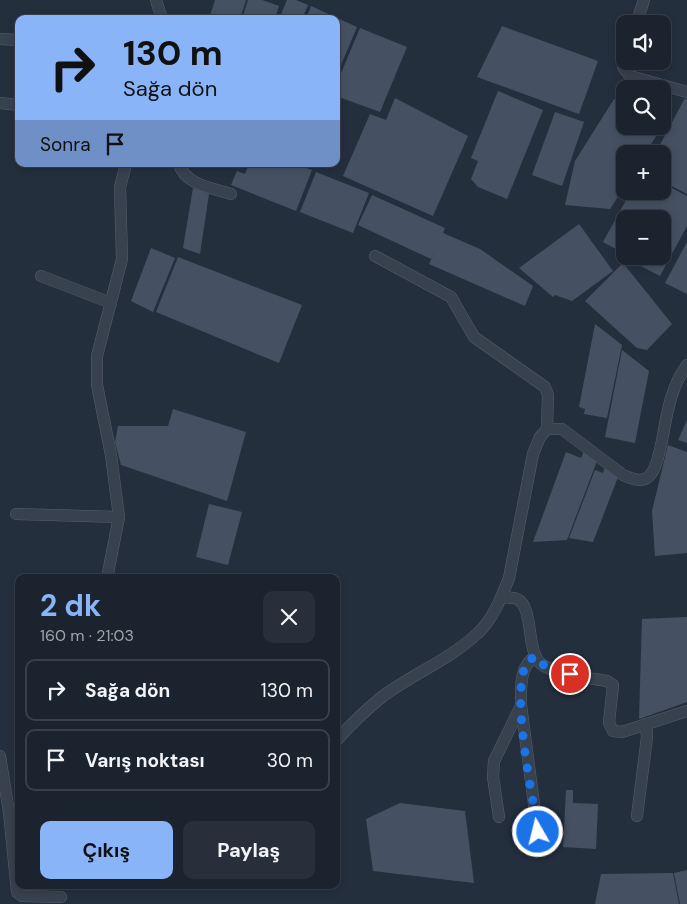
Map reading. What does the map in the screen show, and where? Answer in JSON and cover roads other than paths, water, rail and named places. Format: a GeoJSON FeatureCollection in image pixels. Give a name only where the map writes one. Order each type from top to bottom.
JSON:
{"type":"FeatureCollection","features":[{"type":"Feature","properties":{"kind":"street"},"geometry":{"type":"LineString","coordinates":[[156,0],[161,15]]}},
{"type":"Feature","properties":{"kind":"street"},"geometry":{"type":"LineString","coordinates":[[639,15],[644,0]]}},
{"type":"Feature","properties":{"kind":"street"},"geometry":{"type":"LineString","coordinates":[[0,39],[15,40]]}},
{"type":"Feature","properties":{"kind":"street"},"geometry":{"type":"LineString","coordinates":[[626,70],[630,76],[687,92]]}},
{"type":"Feature","properties":{"kind":"street"},"geometry":{"type":"LineString","coordinates":[[0,104],[15,106]]}},
{"type":"Feature","properties":{"kind":"street"},"geometry":{"type":"LineString","coordinates":[[108,574],[119,517],[111,455],[97,385],[97,356],[122,259],[120,187],[125,167]]}},
{"type":"Feature","properties":{"kind":"street"},"geometry":{"type":"LineString","coordinates":[[181,167],[185,175],[192,181],[231,194]]}},
{"type":"Feature","properties":{"kind":"street"},"geometry":{"type":"LineString","coordinates":[[340,737],[384,695],[443,660],[481,631],[502,597],[516,550],[532,454],[540,437],[547,429],[548,395],[544,388],[474,336],[451,297],[375,256]]}},
{"type":"Feature","properties":{"kind":"street"},"geometry":{"type":"LineString","coordinates":[[41,276],[111,303]]}},
{"type":"Feature","properties":{"kind":"street"},"geometry":{"type":"LineString","coordinates":[[547,429],[562,429],[623,475],[634,480],[643,480],[651,475],[658,460],[676,380],[687,365]]}},
{"type":"Feature","properties":{"kind":"street"},"geometry":{"type":"LineString","coordinates":[[16,514],[119,517]]}},
{"type":"Feature","properties":{"kind":"street"},"geometry":{"type":"LineString","coordinates":[[502,597],[518,599],[523,605],[536,656],[540,663],[551,670],[607,681],[613,685],[610,723],[613,731],[622,732],[687,711]]}},
{"type":"Feature","properties":{"kind":"street"},"geometry":{"type":"LineString","coordinates":[[536,656],[525,665],[521,705],[540,850]]}},
{"type":"Feature","properties":{"kind":"street"},"geometry":{"type":"LineString","coordinates":[[499,817],[493,776],[494,761],[521,705]]}},
{"type":"Feature","properties":{"kind":"street"},"geometry":{"type":"LineString","coordinates":[[638,816],[647,737],[646,724]]}},
{"type":"Feature","properties":{"kind":"street"},"geometry":{"type":"LineString","coordinates":[[0,756],[9,812],[15,872]]}},
{"type":"Feature","properties":{"kind":"street"},"geometry":{"type":"LineString","coordinates":[[17,889],[17,892],[22,896],[62,900]]}}]}
